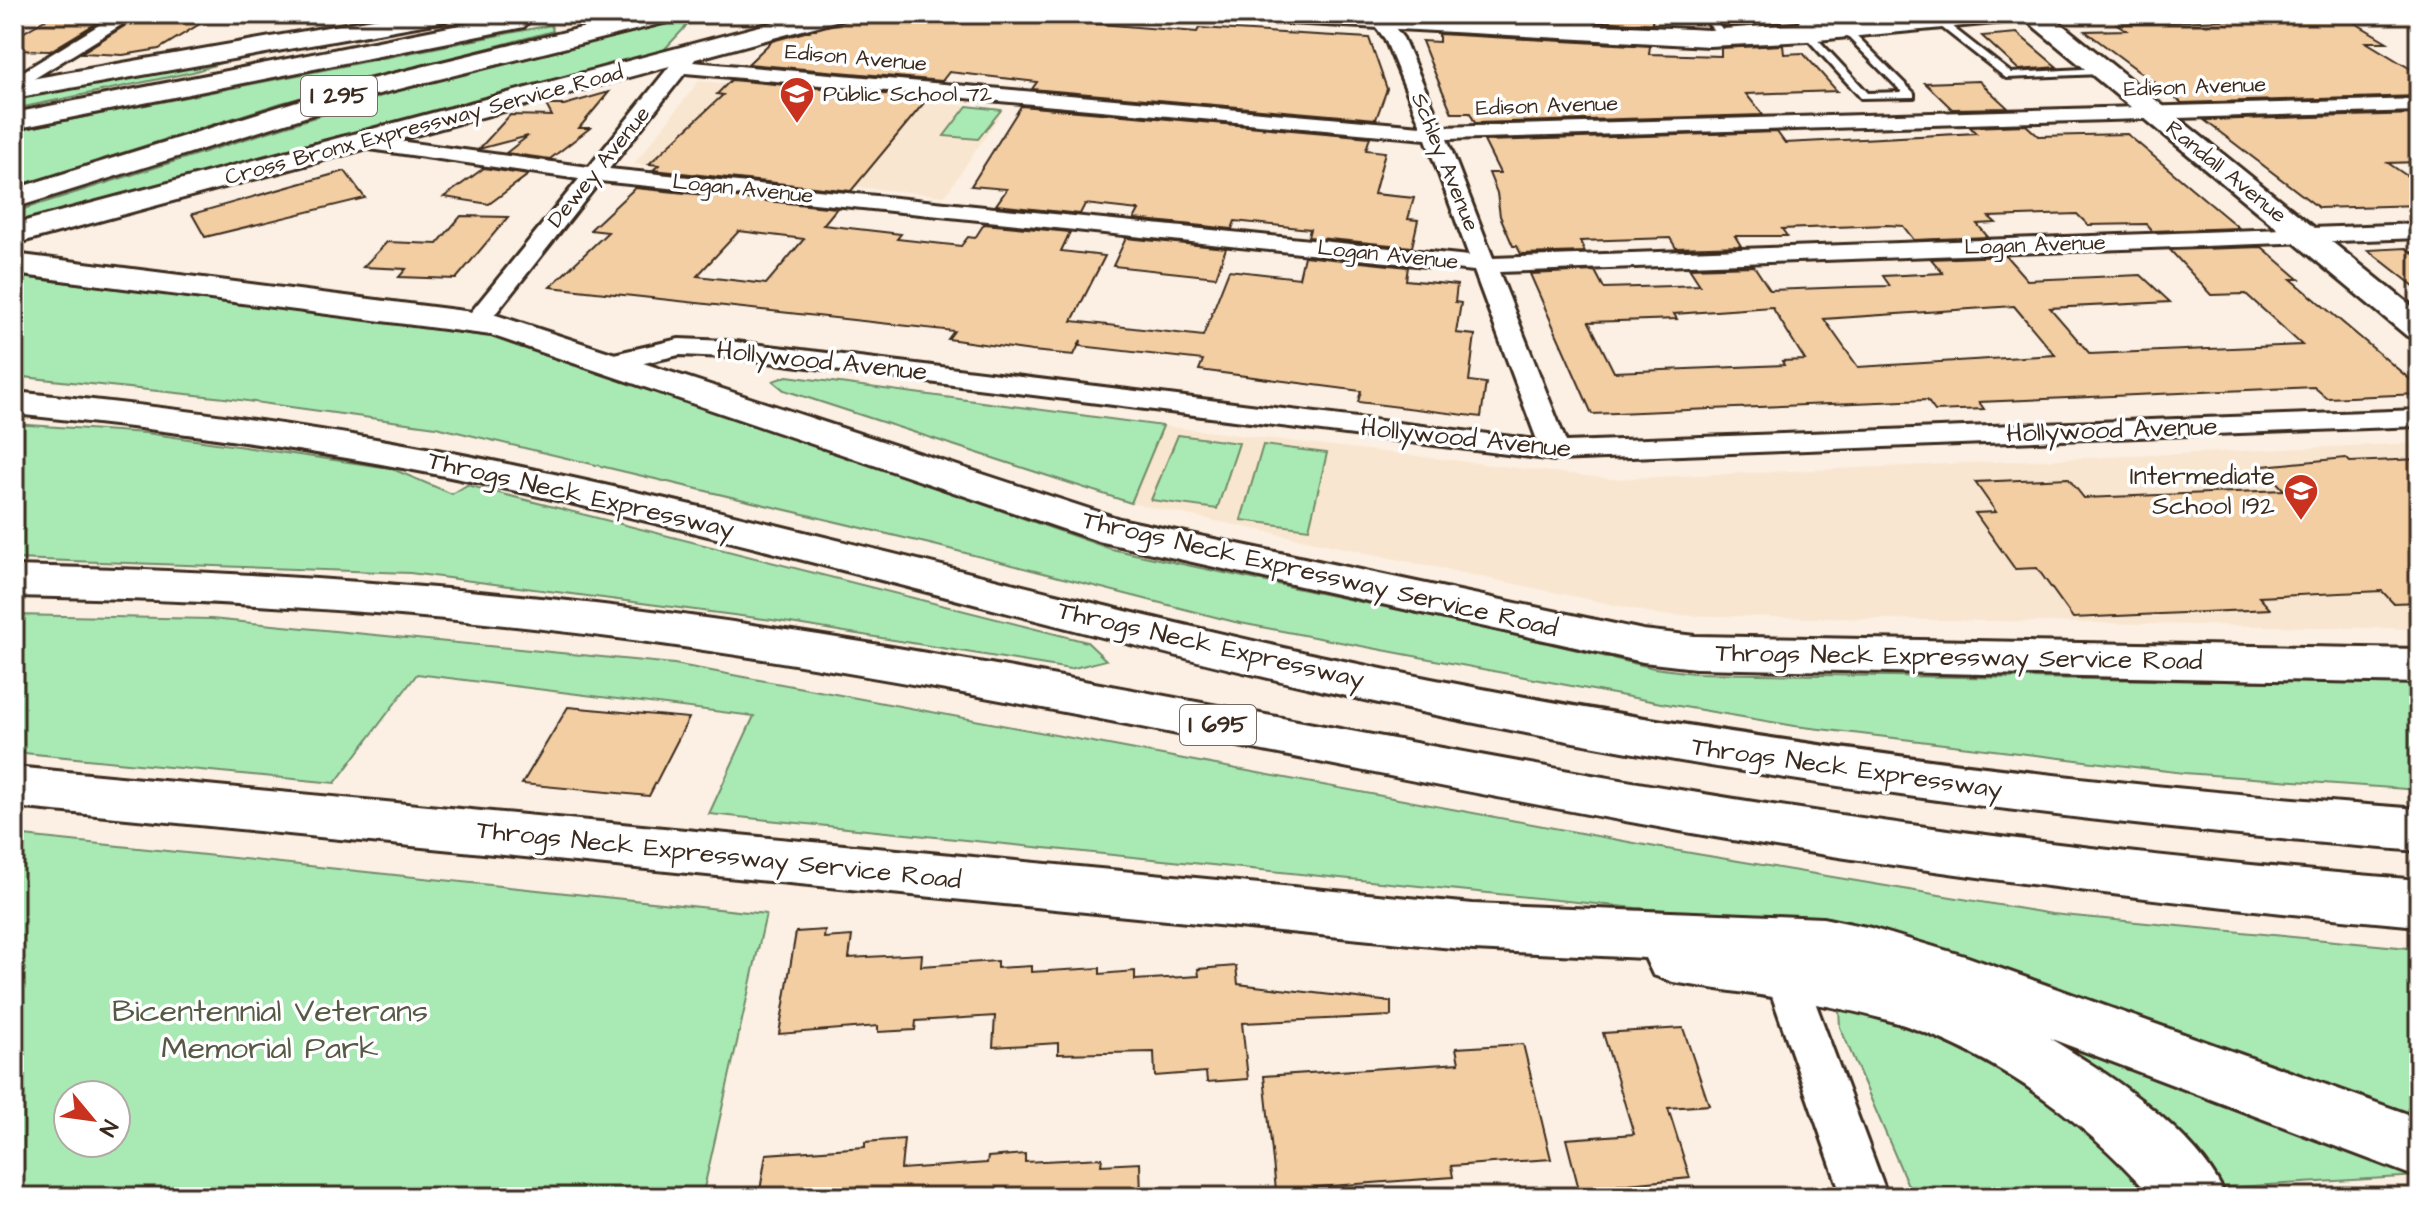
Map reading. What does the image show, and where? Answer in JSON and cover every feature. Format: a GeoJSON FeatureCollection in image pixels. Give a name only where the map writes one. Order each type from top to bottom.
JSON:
{"type":"FeatureCollection","features":[{"type":"Feature","properties":{"kind":"main road"},"geometry":{"type":"LineString","coordinates":[[14,87],[445,14]]}},
{"type":"Feature","properties":{"kind":"main road","name":"I 295"},"geometry":{"type":"LineString","coordinates":[[14,199],[365,89],[670,14]]}},
{"type":"Feature","properties":{"kind":"main road","name":"Dewey Avenue"},"geometry":{"type":"LineString","coordinates":[[684,60],[725,14]]}},
{"type":"Feature","properties":{"kind":"main road","name":"Cross Bronx Expressway Service Road"},"geometry":{"type":"LineString","coordinates":[[14,234],[684,60],[834,14]]}},
{"type":"Feature","properties":{"kind":"main road"},"geometry":{"type":"LineString","coordinates":[[1251,14],[1584,24],[1725,38],[1808,27],[1846,30],[2019,14]]}},
{"type":"Feature","properties":{"kind":"main road","name":"Randall Avenue"},"geometry":{"type":"LineString","coordinates":[[2034,14],[2088,72],[2152,113],[2419,329]]}},
{"type":"Feature","properties":{"kind":"main road","name":"I 295"},"geometry":{"type":"LineString","coordinates":[[14,121],[537,18]]}},
{"type":"Feature","properties":{"kind":"main road","name":"Throgs Neck Expressway Service Road"},"geometry":{"type":"LineString","coordinates":[[14,264],[476,322],[532,334],[1113,531],[1643,646],[1695,652],[2419,666]]}},
{"type":"Feature","properties":{"kind":"main road","name":"Throgs Neck Expressway"},"geometry":{"type":"LineString","coordinates":[[14,403],[256,429],[464,467],[1322,673],[1698,746],[2037,795],[2419,830]]}},
{"type":"Feature","properties":{"kind":"main road","name":"I 695"},"geometry":{"type":"LineString","coordinates":[[14,581],[187,586],[365,597],[678,630],[928,671],[1575,792],[1850,838],[2141,877],[2419,903]]}},
{"type":"Feature","properties":{"kind":"main road","name":"Throgs Neck Expressway Service Road"},"geometry":{"type":"LineString","coordinates":[[14,787],[1778,957],[1848,947],[1930,969],[2419,1148]]}},
{"type":"Feature","properties":{"kind":"main road","name":"Throgs Neck Expressway Service Road"},"geometry":{"type":"LineString","coordinates":[[1778,957],[1911,1002],[2000,1041],[2048,1070],[2115,1120],[2194,1197]]}},
{"type":"Feature","properties":{"kind":"street"},"geometry":{"type":"LineString","coordinates":[[14,87],[130,14]]}},
{"type":"Feature","properties":{"kind":"street","name":"Schley Avenue"},"geometry":{"type":"LineString","coordinates":[[1377,18],[1394,38],[1434,133],[1555,451]]}},
{"type":"Feature","properties":{"kind":"street","name":"Edison Avenue"},"geometry":{"type":"LineString","coordinates":[[684,60],[1434,133],[2419,105]]}},
{"type":"Feature","properties":{"kind":"street","name":"Dewey Avenue"},"geometry":{"type":"LineString","coordinates":[[476,322],[684,60]]}},
{"type":"Feature","properties":{"kind":"street","name":"Logan Avenue"},"geometry":{"type":"LineString","coordinates":[[362,142],[593,174],[1486,265],[2419,231]]}},
{"type":"Feature","properties":{"kind":"street","name":"Hollywood Avenue"},"geometry":{"type":"LineString","coordinates":[[614,362],[679,347],[728,349],[1555,451],[2419,418]]}},
{"type":"Feature","properties":{"kind":"street"},"geometry":{"type":"LineString","coordinates":[[1778,957],[1865,1197]]}},
{"type":"Feature","properties":{"kind":"lane"},"geometry":{"type":"LineString","coordinates":[[1705,14],[1725,38]]}},
{"type":"Feature","properties":{"kind":"lane"},"geometry":{"type":"LineString","coordinates":[[1939,21],[2006,74],[2088,72]]}},
{"type":"Feature","properties":{"kind":"lane"},"geometry":{"type":"LineString","coordinates":[[1808,27],[1865,96],[1910,95],[1846,30]]}},
{"type":"Feature","properties":{"kind":"shaded area"},"geometry":{"type":"Polygon","coordinates":[[[699,81],[1004,109],[945,196],[634,164],[699,81]]]}},
{"type":"Feature","properties":{"kind":"shaded area"},"geometry":{"type":"Polygon","coordinates":[[[1163,426],[1612,479],[2419,443],[2419,629],[1662,615],[1131,503],[1163,426]]]}},
{"type":"Feature","properties":{"kind":"green space"},"geometry":{"type":"Polygon","coordinates":[[[693,19],[661,53],[14,225],[14,212],[404,89],[693,19]]]}},
{"type":"Feature","properties":{"kind":"green space"},"geometry":{"type":"Polygon","coordinates":[[[551,25],[553,31],[281,103],[14,187],[14,131],[551,25]]]}},
{"type":"Feature","properties":{"kind":"green space"},"geometry":{"type":"Polygon","coordinates":[[[227,61],[193,72],[14,109],[14,98],[227,61]]]}},
{"type":"Feature","properties":{"kind":"green space"},"geometry":{"type":"Polygon","coordinates":[[[967,106],[1001,110],[978,139],[944,136],[967,106]]]}},
{"type":"Feature","properties":{"kind":"green space"},"geometry":{"type":"Polygon","coordinates":[[[14,276],[501,336],[1111,549],[1474,626],[1654,668],[1693,673],[2419,684],[2419,790],[2184,773],[1795,726],[1661,703],[1235,622],[934,545],[436,427],[225,398],[14,376],[14,276]]]}},
{"type":"Feature","properties":{"kind":"green space"},"geometry":{"type":"Polygon","coordinates":[[[787,376],[1163,426],[1131,503],[784,390],[773,381],[787,376]]]}},
{"type":"Feature","properties":{"kind":"green space"},"geometry":{"type":"Polygon","coordinates":[[[14,424],[146,433],[390,468],[452,494],[467,485],[1087,642],[1106,660],[1070,669],[772,620],[410,573],[14,559],[14,424]]]}},
{"type":"Feature","properties":{"kind":"green space"},"geometry":{"type":"Polygon","coordinates":[[[1178,435],[1239,443],[1217,509],[1151,500],[1178,435]]]}},
{"type":"Feature","properties":{"kind":"green space"},"geometry":{"type":"Polygon","coordinates":[[[1263,445],[1327,453],[1309,529],[1241,520],[1263,445]]]}},
{"type":"Feature","properties":{"kind":"green space"},"geometry":{"type":"Polygon","coordinates":[[[14,615],[211,619],[674,664],[1661,848],[2052,914],[2419,949],[2419,1125],[1769,917],[1636,908],[709,814],[754,716],[417,674],[335,783],[14,752],[14,615]]]}},
{"type":"Feature","properties":{"kind":"green space","name":"Bicentennial Veterans Memorial Park"},"geometry":{"type":"Polygon","coordinates":[[[14,835],[766,914],[702,1197],[14,1197],[14,835]]]}},
{"type":"Feature","properties":{"kind":"green space"},"geometry":{"type":"Polygon","coordinates":[[[1845,1002],[2015,1066],[2152,1190],[2125,1197],[2102,1198],[1995,1197],[1991,1189],[1913,1197],[1840,1027],[1839,1008],[1845,1002]]]}},
{"type":"Feature","properties":{"kind":"green space"},"geometry":{"type":"Polygon","coordinates":[[[2013,1015],[2419,1176],[2219,1188],[2013,1015]]]}},
{"type":"Feature","properties":{"kind":"building"},"geometry":{"type":"Polygon","coordinates":[[[55,14],[108,16],[50,51],[14,50],[14,38],[55,14]]]}},
{"type":"Feature","properties":{"kind":"building"},"geometry":{"type":"Polygon","coordinates":[[[871,14],[976,18],[979,14],[1197,32],[1199,28],[1369,38],[1387,89],[1376,119],[1032,89],[1037,82],[949,72],[942,81],[748,64],[772,41],[871,14]]]}},
{"type":"Feature","properties":{"kind":"building"},"geometry":{"type":"Polygon","coordinates":[[[1453,14],[1574,14],[1573,20],[1453,14]]]}},
{"type":"Feature","properties":{"kind":"building"},"geometry":{"type":"Polygon","coordinates":[[[1598,14],[1653,14],[1652,24],[1596,21],[1598,14]]]}},
{"type":"Feature","properties":{"kind":"building"},"geometry":{"type":"Polygon","coordinates":[[[1720,14],[1780,14],[1781,22],[1724,26],[1720,14]]]}},
{"type":"Feature","properties":{"kind":"building"},"geometry":{"type":"Polygon","coordinates":[[[2246,14],[2340,14],[2387,42],[2366,42],[2419,74],[2419,96],[2182,103],[2085,31],[2126,30],[2117,24],[2254,19],[2246,14]]]}},
{"type":"Feature","properties":{"kind":"building"},"geometry":{"type":"Polygon","coordinates":[[[139,17],[206,20],[159,49],[123,55],[81,53],[139,17]]]}},
{"type":"Feature","properties":{"kind":"building"},"geometry":{"type":"Polygon","coordinates":[[[2017,33],[2057,67],[2019,70],[1982,36],[2017,33]]]}},
{"type":"Feature","properties":{"kind":"building"},"geometry":{"type":"Polygon","coordinates":[[[1439,34],[1650,46],[1649,54],[1721,56],[1721,48],[1783,45],[1784,54],[1803,53],[1837,91],[1746,94],[1763,115],[1475,123],[1470,113],[1452,113],[1431,64],[1422,41],[1439,42],[1439,34]]]}},
{"type":"Feature","properties":{"kind":"building"},"geometry":{"type":"Polygon","coordinates":[[[731,80],[928,98],[851,191],[653,170],[659,165],[649,164],[723,95],[717,94],[731,80]]]}},
{"type":"Feature","properties":{"kind":"building"},"geometry":{"type":"Polygon","coordinates":[[[1979,81],[2008,108],[1952,109],[1925,83],[1979,81]]]}},
{"type":"Feature","properties":{"kind":"building"},"geometry":{"type":"Polygon","coordinates":[[[609,92],[579,128],[590,128],[550,159],[506,153],[528,136],[479,149],[510,115],[552,116],[546,105],[564,105],[609,92]]]}},
{"type":"Feature","properties":{"kind":"building"},"geometry":{"type":"Polygon","coordinates":[[[1021,106],[1370,137],[1366,150],[1385,152],[1374,194],[1414,198],[1408,219],[1418,220],[1412,247],[1308,237],[1310,229],[1235,221],[1232,229],[1134,219],[1139,210],[1085,204],[1080,214],[996,205],[1007,189],[971,186],[1021,106]]]}},
{"type":"Feature","properties":{"kind":"building"},"geometry":{"type":"Polygon","coordinates":[[[2419,114],[2419,162],[2388,163],[2419,184],[2419,205],[2319,208],[2204,120],[2419,114]]]}},
{"type":"Feature","properties":{"kind":"building"},"geometry":{"type":"Polygon","coordinates":[[[2026,125],[2038,136],[2127,134],[2239,228],[2152,231],[2146,224],[2088,225],[2077,214],[1989,217],[1996,223],[1977,224],[1988,237],[1914,240],[1903,226],[1887,225],[1782,229],[1787,236],[1735,236],[1741,246],[1676,248],[1670,238],[1580,241],[1585,252],[1521,254],[1517,246],[1513,246],[1500,216],[1497,193],[1489,173],[1500,173],[1484,141],[1777,132],[1785,143],[1976,133],[1970,127],[2026,125]]]}},
{"type":"Feature","properties":{"kind":"building"},"geometry":{"type":"Polygon","coordinates":[[[484,168],[528,175],[489,204],[444,197],[484,168]]]}},
{"type":"Feature","properties":{"kind":"building"},"geometry":{"type":"Polygon","coordinates":[[[345,171],[365,198],[205,237],[192,214],[345,171]]]}},
{"type":"Feature","properties":{"kind":"building"},"geometry":{"type":"Polygon","coordinates":[[[635,188],[837,208],[823,225],[901,234],[897,239],[961,246],[968,237],[975,238],[984,224],[1070,232],[1061,251],[1105,256],[1072,321],[1203,336],[1229,270],[1299,278],[1304,256],[1408,267],[1406,280],[1457,285],[1455,302],[1461,303],[1456,333],[1475,335],[1469,381],[1486,383],[1481,417],[1358,402],[1361,391],[1199,370],[1203,360],[1080,346],[1081,340],[1074,355],[1032,351],[948,339],[954,331],[550,287],[608,232],[590,230],[635,188]],[[739,231],[697,276],[766,284],[804,239],[739,231]]]}},
{"type":"Feature","properties":{"kind":"building"},"geometry":{"type":"Polygon","coordinates":[[[461,216],[508,217],[456,279],[399,277],[406,269],[363,267],[387,242],[437,244],[461,216]]]}},
{"type":"Feature","properties":{"kind":"building"},"geometry":{"type":"Polygon","coordinates":[[[1126,238],[1226,248],[1216,277],[1113,266],[1126,238]]]}},
{"type":"Feature","properties":{"kind":"building"},"geometry":{"type":"Polygon","coordinates":[[[2262,247],[2299,279],[2291,279],[2419,387],[2419,394],[2327,398],[2314,387],[1979,402],[1984,409],[1935,411],[1927,400],[1592,414],[1530,274],[1595,271],[1604,288],[1700,285],[1689,268],[1754,266],[1770,290],[1890,286],[1883,276],[1943,273],[1931,259],[2006,256],[2027,280],[2141,275],[2170,302],[2050,308],[2090,354],[2302,345],[2246,294],[2211,295],[2170,250],[2262,247]],[[2014,306],[1824,319],[1858,367],[2055,355],[2014,306]],[[1772,307],[1674,314],[1677,319],[1589,322],[1614,372],[1784,365],[1782,361],[1805,360],[1772,307]]]}},
{"type":"Feature","properties":{"kind":"building"},"geometry":{"type":"Polygon","coordinates":[[[2406,248],[2419,258],[2419,290],[2368,250],[2406,248]]]}},
{"type":"Feature","properties":{"kind":"building"},"geometry":{"type":"Polygon","coordinates":[[[2346,458],[2350,462],[2419,459],[2419,602],[2393,603],[2382,591],[2259,597],[2270,609],[2073,618],[2037,568],[2015,569],[1975,513],[1996,512],[1975,482],[2068,478],[2084,498],[2284,490],[2262,466],[2346,458]]]}},
{"type":"Feature","properties":{"kind":"building"},"geometry":{"type":"Polygon","coordinates":[[[568,707],[689,718],[649,796],[522,784],[568,707]]]}},
{"type":"Feature","properties":{"kind":"building"},"geometry":{"type":"Polygon","coordinates":[[[825,930],[824,938],[852,936],[849,958],[922,954],[921,966],[997,961],[997,968],[1031,966],[1031,972],[1100,968],[1100,974],[1135,971],[1135,980],[1199,976],[1198,969],[1236,966],[1238,984],[1391,1002],[1391,1016],[1242,1023],[1248,1079],[1207,1082],[1206,1072],[1155,1076],[1154,1052],[1058,1054],[1058,1043],[993,1047],[995,1016],[916,1021],[915,1030],[878,1032],[878,1026],[779,1034],[796,932],[825,930]]]}},
{"type":"Feature","properties":{"kind":"building"},"geometry":{"type":"Polygon","coordinates":[[[1683,1028],[1709,1105],[1668,1108],[1690,1178],[1618,1185],[1621,1197],[1581,1197],[1566,1139],[1634,1134],[1603,1033],[1683,1028]]]}},
{"type":"Feature","properties":{"kind":"building"},"geometry":{"type":"Polygon","coordinates":[[[1523,1044],[1551,1159],[1451,1166],[1453,1177],[1276,1190],[1264,1076],[1459,1063],[1456,1048],[1523,1044]]]}},
{"type":"Feature","properties":{"kind":"building"},"geometry":{"type":"Polygon","coordinates":[[[904,1139],[901,1169],[987,1163],[988,1157],[1025,1154],[1025,1162],[1102,1158],[1101,1165],[1140,1163],[1141,1197],[759,1197],[766,1154],[865,1147],[865,1142],[904,1139]]]}},
{"type":"Feature","properties":{"kind":"place","name":"Public School 72"},"geometry":{"type":"Point","coordinates":[797,125]}},
{"type":"Feature","properties":{"kind":"place","name":"Intermediate School 192"},"geometry":{"type":"Point","coordinates":[2301,522]}}]}
